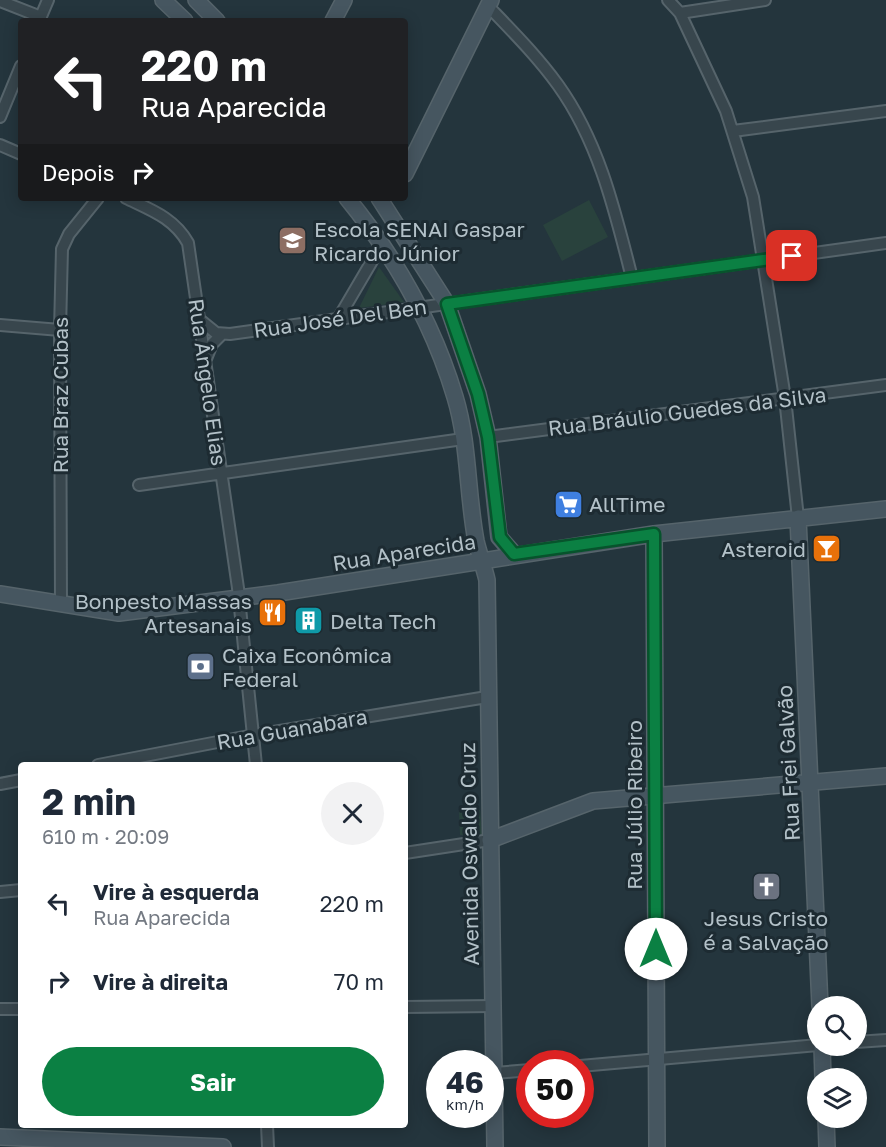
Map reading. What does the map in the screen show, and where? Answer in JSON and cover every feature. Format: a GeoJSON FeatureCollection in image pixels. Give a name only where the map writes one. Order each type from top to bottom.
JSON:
{"type":"FeatureCollection","features":[{"type":"Feature","properties":{"kind":"main road"},"geometry":{"type":"LineString","coordinates":[[163,0],[182,18]]}},
{"type":"Feature","properties":{"kind":"main road"},"geometry":{"type":"LineString","coordinates":[[195,0],[214,18]]}},
{"type":"Feature","properties":{"kind":"main road"},"geometry":{"type":"LineString","coordinates":[[335,18],[344,0]]}},
{"type":"Feature","properties":{"kind":"main road"},"geometry":{"type":"LineString","coordinates":[[408,168],[489,3]]}},
{"type":"Feature","properties":{"kind":"main road","name":"Avenida Oswaldo Cruz"},"geometry":{"type":"LineString","coordinates":[[349,201],[382,244],[420,308],[455,398],[463,439],[476,540],[487,580],[487,697],[495,1050]]}},
{"type":"Feature","properties":{"kind":"main road"},"geometry":{"type":"LineString","coordinates":[[386,202],[447,304],[478,394],[488,437],[500,537],[514,554]]}},
{"type":"Feature","properties":{"kind":"main road","name":"Rua Aparecida"},"geometry":{"type":"LineString","coordinates":[[0,594],[119,613],[239,599],[514,554],[654,534],[886,509]]}},
{"type":"Feature","properties":{"kind":"main road","name":"Rua Frei Galvão"},"geometry":{"type":"LineString","coordinates":[[798,518],[820,996]]}},
{"type":"Feature","properties":{"kind":"main road","name":"Rua Júlio Ribeiro"},"geometry":{"type":"LineString","coordinates":[[654,534],[657,1147]]}},
{"type":"Feature","properties":{"kind":"main road"},"geometry":{"type":"LineString","coordinates":[[490,840],[593,801],[886,776]]}},
{"type":"Feature","properties":{"kind":"main road","name":"Avenida Oswaldo Cruz"},"geometry":{"type":"LineString","coordinates":[[495,1128],[495,1147]]}},
{"type":"Feature","properties":{"kind":"main road"},"geometry":{"type":"LineString","coordinates":[[826,1128],[827,1147]]}},
{"type":"Feature","properties":{"kind":"main road"},"geometry":{"type":"LineString","coordinates":[[0,1137],[107,1144],[223,1147]]}},
{"type":"Feature","properties":{"kind":"street"},"geometry":{"type":"LineString","coordinates":[[40,18],[48,0]]}},
{"type":"Feature","properties":{"kind":"street"},"geometry":{"type":"LineString","coordinates":[[185,18],[195,0]]}},
{"type":"Feature","properties":{"kind":"street"},"geometry":{"type":"LineString","coordinates":[[668,0],[680,13],[734,130],[753,198],[785,398],[798,518]]}},
{"type":"Feature","properties":{"kind":"street"},"geometry":{"type":"LineString","coordinates":[[680,13],[765,0]]}},
{"type":"Feature","properties":{"kind":"street"},"geometry":{"type":"LineString","coordinates":[[0,1],[38,18]]}},
{"type":"Feature","properties":{"kind":"street"},"geometry":{"type":"LineString","coordinates":[[489,3],[560,87],[590,141],[612,194],[632,278]]}},
{"type":"Feature","properties":{"kind":"street"},"geometry":{"type":"LineString","coordinates":[[0,117],[18,73]]}},
{"type":"Feature","properties":{"kind":"street"},"geometry":{"type":"LineString","coordinates":[[734,130],[886,111]]}},
{"type":"Feature","properties":{"kind":"street"},"geometry":{"type":"LineString","coordinates":[[0,145],[18,152]]}},
{"type":"Feature","properties":{"kind":"street","name":"Rua Braz Cubas"},"geometry":{"type":"LineString","coordinates":[[61,604],[60,330],[64,241],[96,201]]}},
{"type":"Feature","properties":{"kind":"street","name":"Rua Ângelo Elias"},"geometry":{"type":"LineString","coordinates":[[132,201],[165,216],[179,228],[188,243],[239,599],[256,762]]}},
{"type":"Feature","properties":{"kind":"street","name":"Rua José Del Ben"},"geometry":{"type":"LineString","coordinates":[[222,334],[886,243]]}},
{"type":"Feature","properties":{"kind":"street"},"geometry":{"type":"LineString","coordinates":[[338,319],[382,244]]}},
{"type":"Feature","properties":{"kind":"street"},"geometry":{"type":"LineString","coordinates":[[200,320],[210,329],[222,334],[212,344],[205,360]]}},
{"type":"Feature","properties":{"kind":"street"},"geometry":{"type":"LineString","coordinates":[[0,325],[60,330]]}},
{"type":"Feature","properties":{"kind":"street","name":"Rua Bráulio Guedes da Silva"},"geometry":{"type":"LineString","coordinates":[[488,437],[886,385]]}},
{"type":"Feature","properties":{"kind":"street"},"geometry":{"type":"LineString","coordinates":[[139,485],[463,439]]}},
{"type":"Feature","properties":{"kind":"street","name":"Rua Guanabara"},"geometry":{"type":"LineString","coordinates":[[114,762],[254,735],[487,697]]}},
{"type":"Feature","properties":{"kind":"street"},"geometry":{"type":"LineString","coordinates":[[0,784],[18,781]]}},
{"type":"Feature","properties":{"kind":"street"},"geometry":{"type":"LineString","coordinates":[[408,853],[490,840]]}},
{"type":"Feature","properties":{"kind":"street"},"geometry":{"type":"LineString","coordinates":[[0,892],[18,890]]}},
{"type":"Feature","properties":{"kind":"street"},"geometry":{"type":"LineString","coordinates":[[408,1007],[494,1006]]}},
{"type":"Feature","properties":{"kind":"street"},"geometry":{"type":"LineString","coordinates":[[0,1009],[18,1009]]}},
{"type":"Feature","properties":{"kind":"street"},"geometry":{"type":"LineString","coordinates":[[867,1041],[886,1040]]}},
{"type":"Feature","properties":{"kind":"street"},"geometry":{"type":"LineString","coordinates":[[594,1065],[807,1046]]}},
{"type":"Feature","properties":{"kind":"street"},"geometry":{"type":"LineString","coordinates":[[267,1128],[268,1147]]}},
{"type":"Feature","properties":{"kind":"green space"},"geometry":{"type":"Polygon","coordinates":[[[589,200],[608,237],[562,261],[543,225],[589,200]]]}},
{"type":"Feature","properties":{"kind":"green space"},"geometry":{"type":"Polygon","coordinates":[[[379,267],[404,302],[359,308],[379,267]]]}},
{"type":"Feature","properties":{"kind":"green space"},"geometry":{"type":"Polygon","coordinates":[[[480,810],[482,834],[460,835],[459,811],[480,810]]]}},
{"type":"Feature","properties":{"kind":"place","name":"Escola SENAI Gaspar Ricardo Júnior"},"geometry":{"type":"Point","coordinates":[293,241]}},
{"type":"Feature","properties":{"kind":"place","name":"AllTime"},"geometry":{"type":"Point","coordinates":[568,504]}},
{"type":"Feature","properties":{"kind":"place","name":"Asteroid"},"geometry":{"type":"Point","coordinates":[827,549]}},
{"type":"Feature","properties":{"kind":"place","name":"Bonpesto Massas Artesanais"},"geometry":{"type":"Point","coordinates":[273,613]}},
{"type":"Feature","properties":{"kind":"place","name":"Delta Tech"},"geometry":{"type":"Point","coordinates":[309,621]}},
{"type":"Feature","properties":{"kind":"place","name":"Caixa Econômica Federal"},"geometry":{"type":"Point","coordinates":[201,667]}},
{"type":"Feature","properties":{"kind":"place","name":"Jesus Cristo é a Salvação"},"geometry":{"type":"Point","coordinates":[766,887]}},
{"type":"Feature","properties":{"kind":"route"},"geometry":{"type":"LineString","coordinates":[[656,949],[654,534],[514,554],[500,537],[488,437],[478,394],[447,304],[792,256]]}}]}
